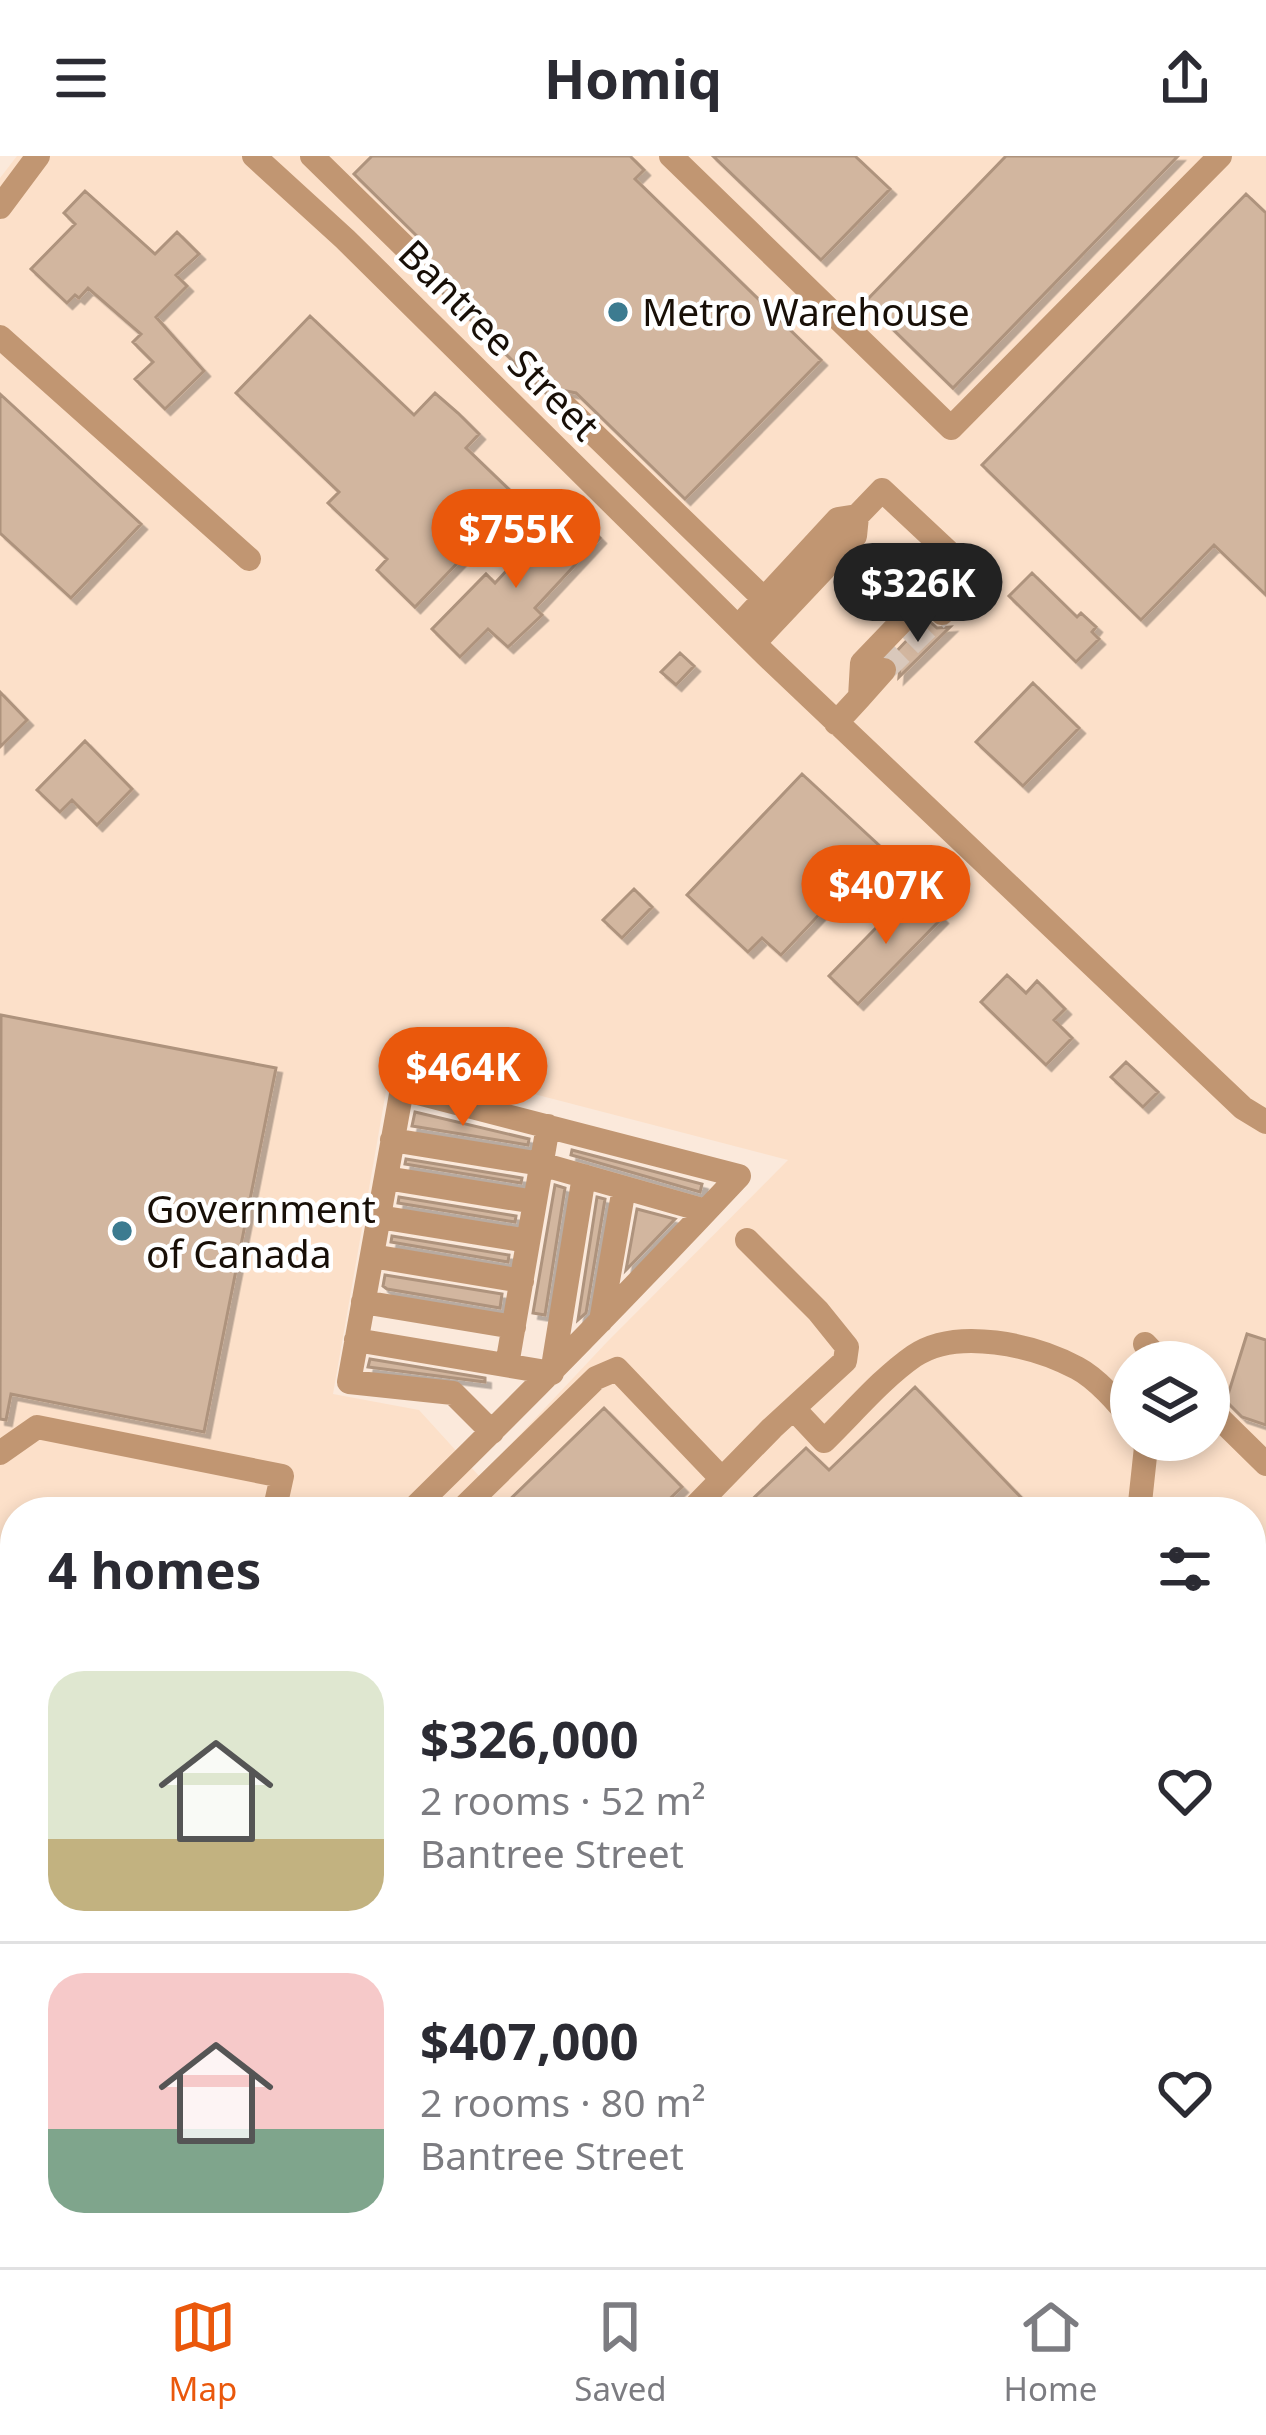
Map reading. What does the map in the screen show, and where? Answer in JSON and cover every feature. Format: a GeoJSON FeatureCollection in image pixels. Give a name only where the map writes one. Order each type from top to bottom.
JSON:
{"type":"FeatureCollection","features":[{"type":"Feature","properties":{"kind":"street"},"geometry":{"type":"LineString","coordinates":[[0,207],[38,156]]}},
{"type":"Feature","properties":{"kind":"street"},"geometry":{"type":"LineString","coordinates":[[312,156],[409,250]]}},
{"type":"Feature","properties":{"kind":"street"},"geometry":{"type":"LineString","coordinates":[[670,156],[951,428],[1220,156]]}},
{"type":"Feature","properties":{"kind":"street","name":"Bantree Street"},"geometry":{"type":"LineString","coordinates":[[265,160],[836,723],[1243,1108],[1266,1122]]}},
{"type":"Feature","properties":{"kind":"street"},"geometry":{"type":"LineString","coordinates":[[0,337],[249,559]]}},
{"type":"Feature","properties":{"kind":"street"},"geometry":{"type":"LineString","coordinates":[[565,406],[764,598]]}},
{"type":"Feature","properties":{"kind":"street"},"geometry":{"type":"LineString","coordinates":[[747,634],[855,536],[857,517],[882,490],[959,562],[862,663],[860,697]]}},
{"type":"Feature","properties":{"kind":"street"},"geometry":{"type":"LineString","coordinates":[[747,634],[764,598],[838,519],[857,517]]}},
{"type":"Feature","properties":{"kind":"street"},"geometry":{"type":"LineString","coordinates":[[942,613],[953,602],[948,575]]}},
{"type":"Feature","properties":{"kind":"street"},"geometry":{"type":"LineString","coordinates":[[836,723],[884,670]]}},
{"type":"Feature","properties":{"kind":"street"},"geometry":{"type":"LineString","coordinates":[[425,1497],[492,1432],[552,1373],[740,1176],[402,1089],[349,1382],[453,1393],[492,1432]]}},
{"type":"Feature","properties":{"kind":"street"},"geometry":{"type":"LineString","coordinates":[[508,1365],[548,1126]]}},
{"type":"Feature","properties":{"kind":"street"},"geometry":{"type":"LineString","coordinates":[[392,1140],[541,1164],[706,1211]]}},
{"type":"Feature","properties":{"kind":"street"},"geometry":{"type":"LineString","coordinates":[[552,1373],[584,1177]]}},
{"type":"Feature","properties":{"kind":"street"},"geometry":{"type":"LineString","coordinates":[[386,1178],[535,1202]]}},
{"type":"Feature","properties":{"kind":"street"},"geometry":{"type":"LineString","coordinates":[[600,1323],[625,1188]]}},
{"type":"Feature","properties":{"kind":"street"},"geometry":{"type":"LineString","coordinates":[[379,1217],[528,1241]]}},
{"type":"Feature","properties":{"kind":"street"},"geometry":{"type":"LineString","coordinates":[[705,1497],[844,1361],[847,1347],[747,1240]]}},
{"type":"Feature","properties":{"kind":"street"},"geometry":{"type":"LineString","coordinates":[[372,1256],[522,1281]]}},
{"type":"Feature","properties":{"kind":"street"},"geometry":{"type":"LineString","coordinates":[[363,1302],[514,1327]]}},
{"type":"Feature","properties":{"kind":"street"},"geometry":{"type":"LineString","coordinates":[[356,1340],[552,1373]]}},
{"type":"Feature","properties":{"kind":"street"},"geometry":{"type":"LineString","coordinates":[[794,1409],[824,1441],[916,1354],[948,1343],[990,1343],[1042,1353],[1082,1370],[1110,1399]]}},
{"type":"Feature","properties":{"kind":"street"},"geometry":{"type":"LineString","coordinates":[[474,1497],[596,1378],[616,1369],[722,1480]]}},
{"type":"Feature","properties":{"kind":"street"},"geometry":{"type":"LineString","coordinates":[[0,1453],[37,1427],[282,1476],[277,1497]]}},
{"type":"Feature","properties":{"kind":"street"},"geometry":{"type":"LineString","coordinates":[[1230,1429],[1266,1464]]}},
{"type":"Feature","properties":{"kind":"street"},"geometry":{"type":"LineString","coordinates":[[1140,1497],[1144,1461]]}},
{"type":"Feature","properties":{"kind":"shaded area"},"geometry":{"type":"Polygon","coordinates":[[[17,156],[1266,156],[1266,1497],[0,1497],[0,178],[17,156]],[[392,1057],[333,1394],[419,1410],[480,1477],[788,1160],[392,1057]]]}},
{"type":"Feature","properties":{"kind":"building","name":"Metro Warehouse"},"geometry":{"type":"Polygon","coordinates":[[[372,156],[630,156],[644,170],[635,179],[821,360],[685,499],[576,393],[562,390],[551,398],[414,265],[426,253],[420,239],[354,174],[372,156]]]}},
{"type":"Feature","properties":{"kind":"building"},"geometry":{"type":"Polygon","coordinates":[[[713,156],[855,156],[890,189],[821,260],[713,156]]]}},
{"type":"Feature","properties":{"kind":"building"},"geometry":{"type":"Polygon","coordinates":[[[1006,156],[1178,156],[953,388],[865,302],[1006,156]]]}},
{"type":"Feature","properties":{"kind":"building"},"geometry":{"type":"Polygon","coordinates":[[[85,191],[155,254],[177,232],[199,254],[176,275],[187,286],[156,317],[204,371],[165,409],[135,379],[153,362],[133,342],[141,334],[88,288],[67,303],[31,269],[75,224],[64,213],[85,191]]]}},
{"type":"Feature","properties":{"kind":"building"},"geometry":{"type":"Polygon","coordinates":[[[1246,194],[1266,213],[1266,595],[1214,545],[1141,620],[982,465],[1246,194]]]}},
{"type":"Feature","properties":{"kind":"building"},"geometry":{"type":"Polygon","coordinates":[[[310,316],[414,415],[435,393],[458,413],[479,434],[466,448],[519,499],[415,607],[377,570],[387,559],[328,503],[339,492],[236,393],[310,316]]]}},
{"type":"Feature","properties":{"kind":"building"},"geometry":{"type":"Polygon","coordinates":[[[0,394],[141,524],[71,598],[0,533],[0,394]]]}},
{"type":"Feature","properties":{"kind":"building"},"geometry":{"type":"Polygon","coordinates":[[[574,512],[600,538],[535,608],[542,615],[508,647],[488,629],[460,657],[432,629],[486,574],[495,583],[508,569],[514,574],[574,512]]]}},
{"type":"Feature","properties":{"kind":"building"},"geometry":{"type":"Polygon","coordinates":[[[1032,573],[1077,617],[1081,613],[1096,627],[1092,632],[1099,639],[1076,662],[1009,596],[1032,573]]]}},
{"type":"Feature","properties":{"kind":"building"},"geometry":{"type":"Polygon","coordinates":[[[927,619],[937,628],[950,627],[899,677],[900,666],[892,656],[927,619]]]}},
{"type":"Feature","properties":{"kind":"building"},"geometry":{"type":"Polygon","coordinates":[[[680,653],[694,666],[676,685],[661,672],[680,653]]]}},
{"type":"Feature","properties":{"kind":"building"},"geometry":{"type":"Polygon","coordinates":[[[1033,683],[1079,728],[1023,786],[976,742],[1033,683]]]}},
{"type":"Feature","properties":{"kind":"building"},"geometry":{"type":"Polygon","coordinates":[[[0,692],[27,720],[0,747],[0,692]]]}},
{"type":"Feature","properties":{"kind":"building"},"geometry":{"type":"Polygon","coordinates":[[[85,741],[132,789],[97,825],[72,800],[60,812],[37,790],[85,741]]]}},
{"type":"Feature","properties":{"kind":"building"},"geometry":{"type":"Polygon","coordinates":[[[802,774],[882,848],[781,955],[762,938],[748,952],[687,895],[802,774]]]}},
{"type":"Feature","properties":{"kind":"building"},"geometry":{"type":"Polygon","coordinates":[[[634,889],[652,907],[622,938],[603,920],[634,889]]]}},
{"type":"Feature","properties":{"kind":"building"},"geometry":{"type":"Polygon","coordinates":[[[913,890],[942,918],[858,1004],[829,976],[913,890]]]}},
{"type":"Feature","properties":{"kind":"building"},"geometry":{"type":"Polygon","coordinates":[[[1007,975],[1026,993],[1037,981],[1065,1009],[1054,1020],[1072,1038],[1046,1065],[981,1002],[1007,975]]]}},
{"type":"Feature","properties":{"kind":"building","name":"Government of Canada"},"geometry":{"type":"Polygon","coordinates":[[[1,1015],[276,1068],[204,1432],[11,1394],[6,1420],[0,1419],[1,1015]]]}},
{"type":"Feature","properties":{"kind":"building"},"geometry":{"type":"Polygon","coordinates":[[[1126,1062],[1158,1092],[1143,1107],[1111,1077],[1126,1062]]]}},
{"type":"Feature","properties":{"kind":"building"},"geometry":{"type":"Polygon","coordinates":[[[415,1112],[529,1139],[528,1145],[412,1126],[415,1112]]]}},
{"type":"Feature","properties":{"kind":"building"},"geometry":{"type":"Polygon","coordinates":[[[572,1150],[702,1184],[700,1192],[571,1155],[572,1150]]]}},
{"type":"Feature","properties":{"kind":"building"},"geometry":{"type":"Polygon","coordinates":[[[406,1159],[522,1178],[521,1183],[405,1164],[406,1159]]]}},
{"type":"Feature","properties":{"kind":"building"},"geometry":{"type":"Polygon","coordinates":[[[555,1185],[565,1188],[545,1315],[533,1313],[555,1185]]]}},
{"type":"Feature","properties":{"kind":"building"},"geometry":{"type":"Polygon","coordinates":[[[399,1197],[516,1216],[515,1222],[398,1203],[399,1197]]]}},
{"type":"Feature","properties":{"kind":"building"},"geometry":{"type":"Polygon","coordinates":[[[597,1197],[605,1199],[586,1313],[578,1320],[597,1197]]]}},
{"type":"Feature","properties":{"kind":"building"},"geometry":{"type":"Polygon","coordinates":[[[637,1209],[675,1219],[626,1270],[637,1209]]]}},
{"type":"Feature","properties":{"kind":"building"},"geometry":{"type":"Polygon","coordinates":[[[392,1236],[509,1255],[508,1262],[391,1242],[392,1236]]]}},
{"type":"Feature","properties":{"kind":"building"},"geometry":{"type":"Polygon","coordinates":[[[385,1275],[502,1294],[500,1308],[387,1289],[385,1275]]]}},
{"type":"Feature","properties":{"kind":"building"},"geometry":{"type":"Polygon","coordinates":[[[1247,1334],[1266,1340],[1266,1425],[1242,1417],[1230,1405],[1230,1388],[1247,1334]]]}},
{"type":"Feature","properties":{"kind":"building"},"geometry":{"type":"Polygon","coordinates":[[[370,1359],[485,1378],[485,1382],[368,1367],[370,1359]]]}},
{"type":"Feature","properties":{"kind":"building"},"geometry":{"type":"Polygon","coordinates":[[[915,1387],[1021,1497],[755,1497],[806,1448],[829,1470],[915,1387]]]}},
{"type":"Feature","properties":{"kind":"building"},"geometry":{"type":"Polygon","coordinates":[[[604,1408],[682,1487],[672,1497],[512,1497],[604,1408]]]}},
{"type":"Feature","properties":{"kind":"tunnel"},"geometry":{"type":"LineString","coordinates":[[884,670],[942,613]]}},
{"type":"Feature","properties":{"kind":"place","name":"Metro Warehouse"},"geometry":{"type":"Point","coordinates":[618,312]}},
{"type":"Feature","properties":{"kind":"place","name":"Government of Canada"},"geometry":{"type":"Point","coordinates":[122,1231]}}]}
